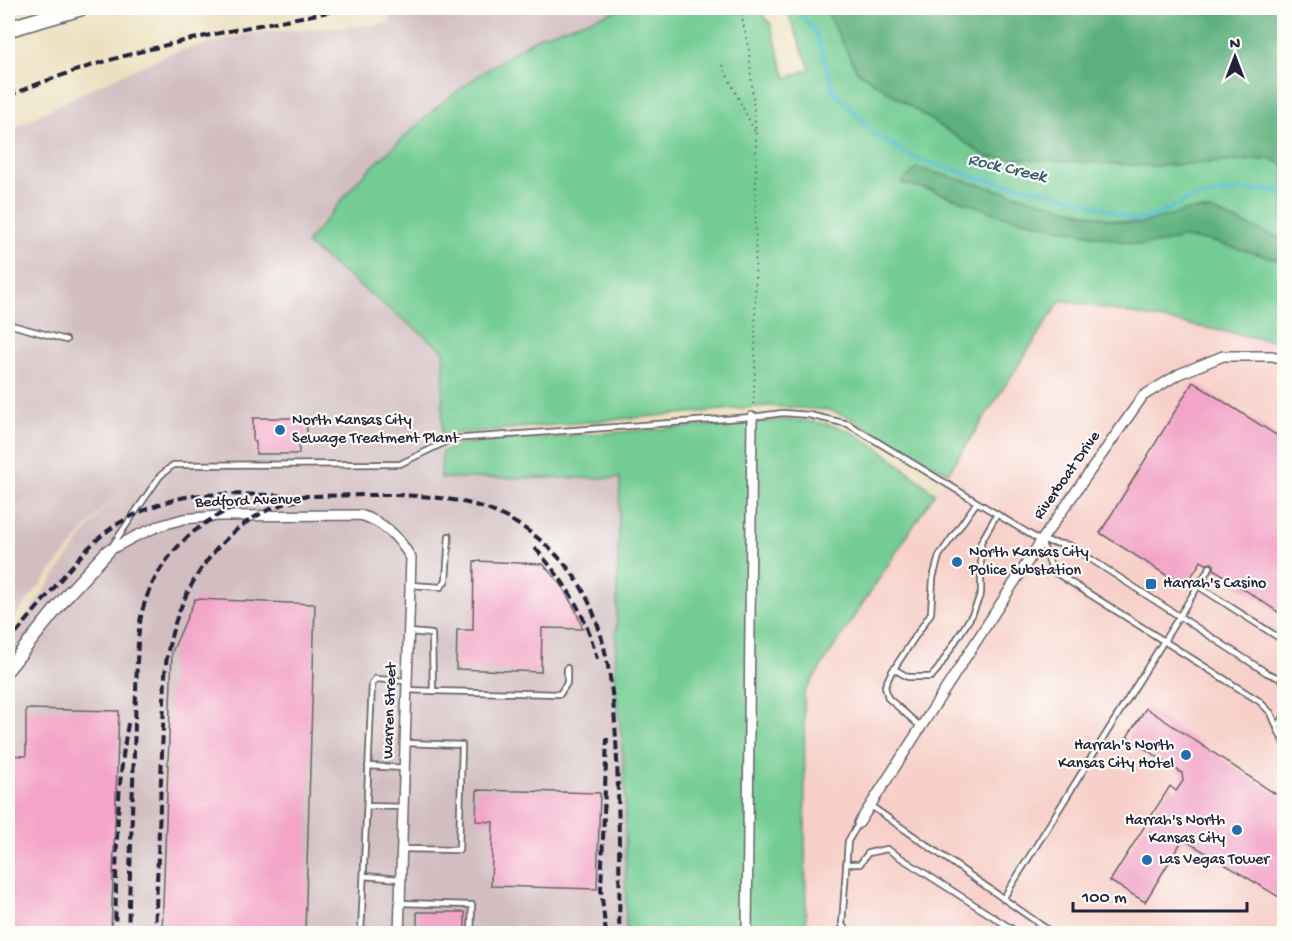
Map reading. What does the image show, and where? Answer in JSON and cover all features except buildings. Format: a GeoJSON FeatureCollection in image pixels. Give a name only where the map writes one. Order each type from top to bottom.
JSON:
{"type":"FeatureCollection","features":[{"type":"Feature","properties":{"kind":"highway"},"geometry":{"type":"LineString","coordinates":[[8,29],[80,8]]}},
{"type":"Feature","properties":{"kind":"street","name":"Riverboat Drive"},"geometry":{"type":"LineString","coordinates":[[859,823],[1041,541],[1143,396],[1179,374],[1223,356],[1272,356],[1284,359]]}},
{"type":"Feature","properties":{"kind":"street"},"geometry":{"type":"LineString","coordinates":[[747,933],[752,417]]}},
{"type":"Feature","properties":{"kind":"street","name":"Bedford Avenue"},"geometry":{"type":"LineString","coordinates":[[108,551],[159,526],[183,519],[218,516],[360,515]]}},
{"type":"Feature","properties":{"kind":"street","name":"Warren Street"},"geometry":{"type":"LineString","coordinates":[[360,515],[384,525],[402,544],[411,558],[399,933]]}},
{"type":"Feature","properties":{"kind":"street"},"geometry":{"type":"LineString","coordinates":[[8,669],[69,592],[108,551]]}},
{"type":"Feature","properties":{"kind":"lane"},"geometry":{"type":"LineString","coordinates":[[8,324],[66,340]]}},
{"type":"Feature","properties":{"kind":"lane"},"geometry":{"type":"LineString","coordinates":[[108,551],[159,476],[173,465],[400,464],[452,439],[783,413],[809,415],[848,424],[1041,541],[1069,545],[1268,673],[1284,680]]}},
{"type":"Feature","properties":{"kind":"lane"},"geometry":{"type":"LineString","coordinates":[[921,727],[888,698],[885,686],[931,613],[933,578],[939,556],[977,502]]}},
{"type":"Feature","properties":{"kind":"lane"},"geometry":{"type":"LineString","coordinates":[[894,669],[908,677],[931,676],[938,669],[972,615],[981,593],[981,542],[997,514]]}},
{"type":"Feature","properties":{"kind":"lane"},"geometry":{"type":"LineString","coordinates":[[410,585],[441,587],[446,580],[449,536]]}},
{"type":"Feature","properties":{"kind":"lane"},"geometry":{"type":"LineString","coordinates":[[1041,541],[1053,571],[1259,702],[1271,713],[1284,744]]}},
{"type":"Feature","properties":{"kind":"lane"},"geometry":{"type":"LineString","coordinates":[[1003,899],[1210,567]]}},
{"type":"Feature","properties":{"kind":"lane"},"geometry":{"type":"LineString","coordinates":[[1198,586],[1284,641]]}},
{"type":"Feature","properties":{"kind":"lane"},"geometry":{"type":"LineString","coordinates":[[409,632],[432,634],[433,691]]}},
{"type":"Feature","properties":{"kind":"lane"},"geometry":{"type":"LineString","coordinates":[[361,933],[372,684],[375,679],[433,691],[560,694],[567,683],[567,668]]}},
{"type":"Feature","properties":{"kind":"lane"},"geometry":{"type":"LineString","coordinates":[[1277,728],[1284,717]]}},
{"type":"Feature","properties":{"kind":"lane"},"geometry":{"type":"LineString","coordinates":[[402,849],[459,850],[460,827],[462,745],[405,743]]}},
{"type":"Feature","properties":{"kind":"lane"},"geometry":{"type":"LineString","coordinates":[[368,766],[404,768]]}},
{"type":"Feature","properties":{"kind":"lane"},"geometry":{"type":"LineString","coordinates":[[367,806],[403,807]]}},
{"type":"Feature","properties":{"kind":"lane"},"geometry":{"type":"LineString","coordinates":[[871,806],[1054,933]]}},
{"type":"Feature","properties":{"kind":"lane"},"geometry":{"type":"LineString","coordinates":[[850,933],[842,925],[846,864],[848,841],[859,823]]}},
{"type":"Feature","properties":{"kind":"lane"},"geometry":{"type":"LineString","coordinates":[[846,864],[860,864],[868,853],[887,849],[1020,933]]}},
{"type":"Feature","properties":{"kind":"lane"},"geometry":{"type":"LineString","coordinates":[[363,876],[401,879]]}},
{"type":"Feature","properties":{"kind":"lane"},"geometry":{"type":"LineString","coordinates":[[400,903],[472,905],[471,933]]}},
{"type":"Feature","properties":{"kind":"path"},"geometry":{"type":"LineString","coordinates":[[740,8],[749,51],[756,135],[755,372],[752,417]]}},
{"type":"Feature","properties":{"kind":"path"},"geometry":{"type":"LineString","coordinates":[[722,65],[756,135]]}},
{"type":"Feature","properties":{"kind":"shaded area"},"geometry":{"type":"Polygon","coordinates":[[[388,8],[625,8],[540,36],[479,75],[438,106],[360,178],[306,244],[444,351],[442,478],[620,478],[615,686],[622,740],[625,793],[626,933],[8,933],[8,641],[113,495],[8,625],[8,131],[92,88],[171,53],[253,33],[391,24],[388,8]]]}},
{"type":"Feature","properties":{"kind":"shaded area"},"geometry":{"type":"Polygon","coordinates":[[[1061,300],[1284,343],[1284,933],[806,933],[804,693],[1061,300]]]}},
{"type":"Feature","properties":{"kind":"green space"},"geometry":{"type":"Polygon","coordinates":[[[625,8],[762,8],[764,17],[770,23],[786,78],[810,69],[786,8],[825,8],[857,71],[1152,166],[1272,159],[1284,165],[1284,240],[1210,210],[1189,210],[1139,224],[902,183],[932,190],[1004,216],[1139,245],[1162,243],[1181,238],[1206,240],[1284,261],[1284,343],[1061,300],[948,473],[848,417],[829,410],[767,406],[442,435],[444,351],[306,244],[360,178],[438,106],[479,75],[540,36],[625,8]]]}},
{"type":"Feature","properties":{"kind":"green space"},"geometry":{"type":"Polygon","coordinates":[[[825,8],[1284,8],[1284,165],[1272,159],[1152,166],[987,157],[857,71],[825,8]]]}},
{"type":"Feature","properties":{"kind":"green space"},"geometry":{"type":"Polygon","coordinates":[[[917,168],[1111,220],[1139,224],[1189,210],[1210,210],[1284,240],[1284,261],[1206,240],[1181,238],[1162,243],[1139,245],[1004,216],[932,190],[901,183],[917,168]]]}},
{"type":"Feature","properties":{"kind":"green space"},"geometry":{"type":"Polygon","coordinates":[[[782,420],[817,422],[851,432],[883,452],[935,493],[804,693],[806,933],[626,933],[625,793],[622,740],[615,686],[620,478],[441,478],[442,452],[458,445],[471,443],[782,420]]]}},
{"type":"Feature","properties":{"kind":"waterway","name":"Rock Creek"},"geometry":{"type":"LineString","coordinates":[[795,8],[816,33],[834,91],[874,134],[914,158],[979,178],[1084,201],[1135,220],[1153,217],[1189,199],[1232,191],[1276,190],[1284,194]]}},
{"type":"Feature","properties":{"kind":"railway"},"geometry":{"type":"LineString","coordinates":[[8,96],[133,53],[220,33],[351,8]]}},
{"type":"Feature","properties":{"kind":"railway"},"geometry":{"type":"LineString","coordinates":[[8,644],[95,541],[126,519],[176,499],[221,494],[415,496],[458,501],[508,518],[547,546],[569,569],[590,605],[599,629],[611,683],[616,739],[619,934]]}},
{"type":"Feature","properties":{"kind":"railway"},"geometry":{"type":"LineString","coordinates":[[155,934],[165,676],[169,647],[177,618],[204,564],[224,541],[247,522],[272,508],[301,500]]}},
{"type":"Feature","properties":{"kind":"railway"},"geometry":{"type":"LineString","coordinates":[[128,934],[137,662],[142,612],[158,573],[170,555],[185,540],[201,526],[219,515],[238,506],[259,501]]}},
{"type":"Feature","properties":{"kind":"railway"},"geometry":{"type":"LineString","coordinates":[[535,548],[573,599],[587,627],[597,659]]}},
{"type":"Feature","properties":{"kind":"railway"},"geometry":{"type":"LineString","coordinates":[[115,934],[119,799],[129,719]]}},
{"type":"Feature","properties":{"kind":"railway"},"geometry":{"type":"LineString","coordinates":[[606,934],[601,889],[607,738]]}},
{"type":"Feature","properties":{"kind":"place","name":"North Kansas City Sewage Treatment Plant"},"geometry":{"type":"Point","coordinates":[280,430]}},
{"type":"Feature","properties":{"kind":"place","name":"North Kansas City Police Substation"},"geometry":{"type":"Point","coordinates":[957,562]}},
{"type":"Feature","properties":{"kind":"place","name":"Harrah's Casino"},"geometry":{"type":"Point","coordinates":[1151,584]}},
{"type":"Feature","properties":{"kind":"place","name":"Harrah's North Kansas City Hotel"},"geometry":{"type":"Point","coordinates":[1186,755]}},
{"type":"Feature","properties":{"kind":"place","name":"Harrah's North Kansas City"},"geometry":{"type":"Point","coordinates":[1237,830]}},
{"type":"Feature","properties":{"kind":"place","name":"Las Vegas Tower"},"geometry":{"type":"Point","coordinates":[1147,860]}}]}
